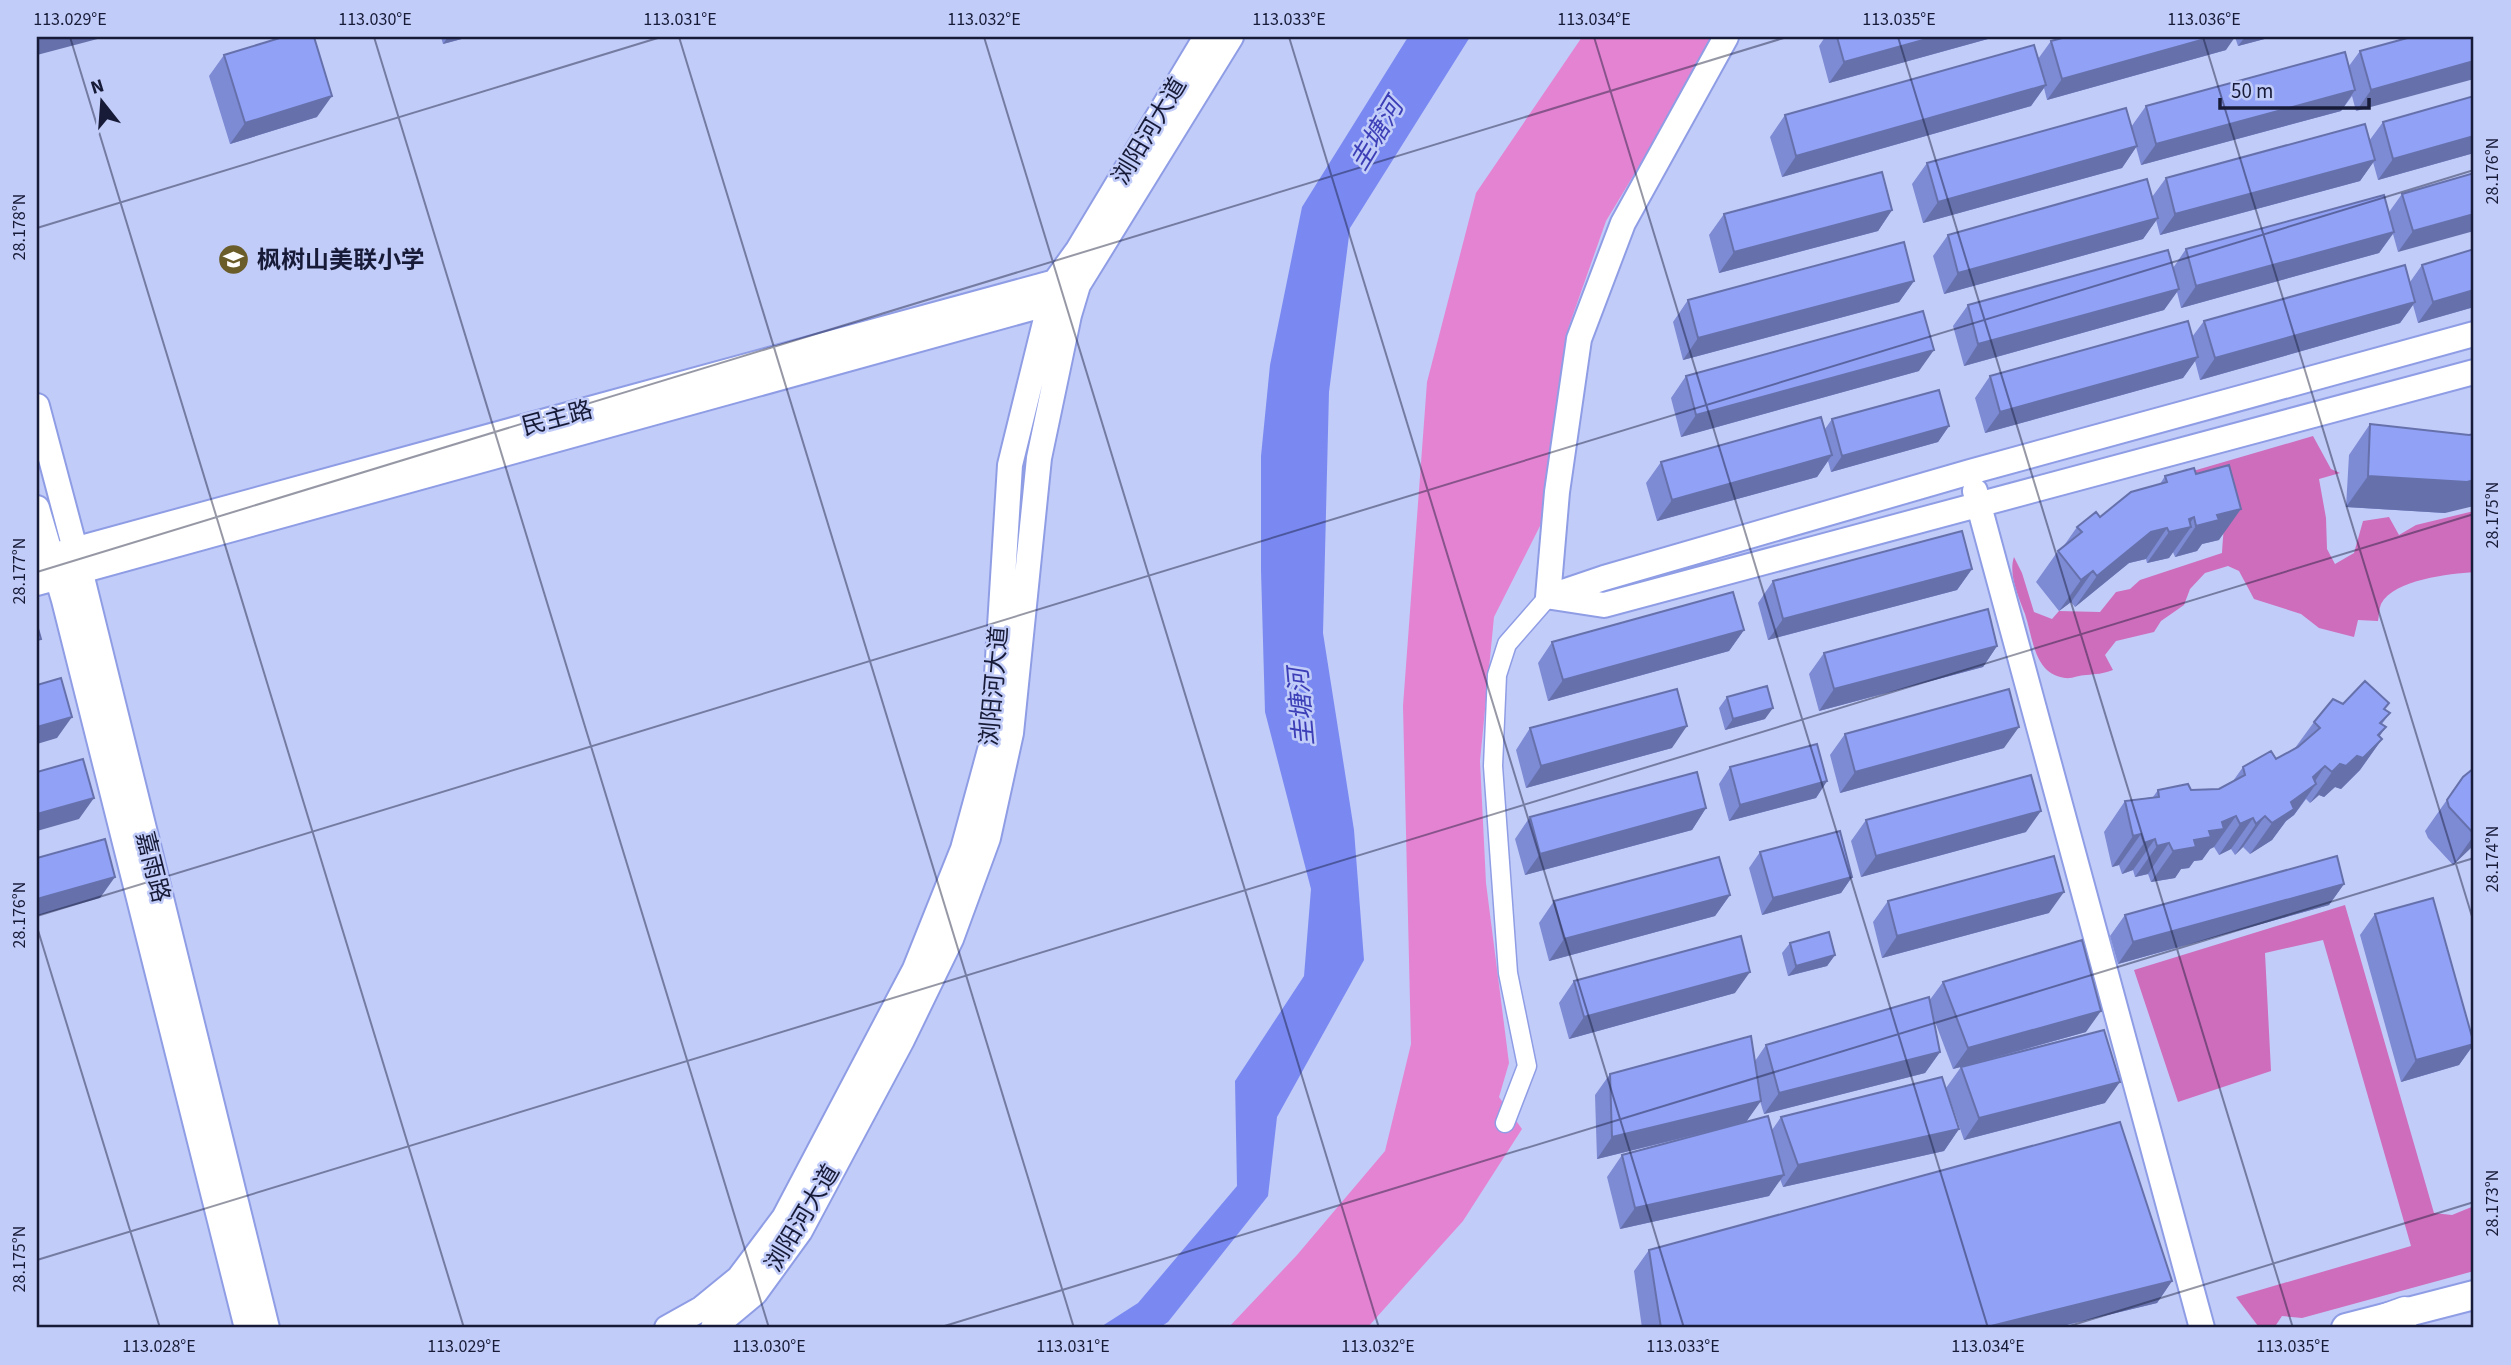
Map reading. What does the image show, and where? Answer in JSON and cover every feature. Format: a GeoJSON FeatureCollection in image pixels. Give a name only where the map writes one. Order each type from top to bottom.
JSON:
{"type":"FeatureCollection","features":[{"type":"Feature","properties":{"kind":"highway"},"geometry":{"type":"LineString","coordinates":[[2364,1328],[2405,1313]]}},
{"type":"Feature","properties":{"kind":"main road","name":"浏阳河大道"},"geometry":{"type":"LineString","coordinates":[[667,1328],[701,1309],[739,1278],[784,1218],[915,969],[963,849],[992,739],[1010,464],[1079,250],[1206,37]]}},
{"type":"Feature","properties":{"kind":"main road","name":"浏阳河大道"},"geometry":{"type":"LineString","coordinates":[[713,1328],[755,1293],[800,1231],[902,1040],[951,939],[988,838],[1010,733],[1040,458],[1063,296],[1231,37]]}},
{"type":"Feature","properties":{"kind":"main road"},"geometry":{"type":"LineString","coordinates":[[1548,597],[1557,492],[1579,339],[1623,223],[1726,37]]}},
{"type":"Feature","properties":{"kind":"main road","name":"民主路"},"geometry":{"type":"LineString","coordinates":[[45,569],[1063,296]]}},
{"type":"Feature","properties":{"kind":"main road"},"geometry":{"type":"LineString","coordinates":[[1548,597],[1604,578],[1970,472],[2474,334]]}},
{"type":"Feature","properties":{"kind":"main road"},"geometry":{"type":"LineString","coordinates":[[1548,597],[1604,605],[2474,372]]}},
{"type":"Feature","properties":{"kind":"main road","name":"嘉雨路"},"geometry":{"type":"LineString","coordinates":[[37,406],[78,559],[267,1328]]}},
{"type":"Feature","properties":{"kind":"main road"},"geometry":{"type":"LineString","coordinates":[[1970,472],[2202,1328]]}},
{"type":"Feature","properties":{"kind":"main road","name":"嘉雨路"},"geometry":{"type":"LineString","coordinates":[[37,508],[45,569],[149,931],[247,1328]]}},
{"type":"Feature","properties":{"kind":"main road"},"geometry":{"type":"LineString","coordinates":[[2346,1328],[2474,1295]]}},
{"type":"Feature","properties":{"kind":"street"},"geometry":{"type":"LineString","coordinates":[[1505,1123],[1527,1066],[1508,973],[1493,766],[1497,675],[1507,644],[1548,597]]}},
{"type":"Feature","properties":{"kind":"shaded area"},"geometry":{"type":"Polygon","coordinates":[[[1582,37],[1717,37],[1606,221],[1568,329],[1542,522],[1494,617],[1480,761],[1486,883],[1509,1063],[1499,1097],[1522,1129],[1463,1221],[1367,1328],[1228,1328],[1297,1255],[1385,1151],[1411,1044],[1403,706],[1427,382],[1476,193],[1582,37]]]}},
{"type":"Feature","properties":{"kind":"shaded area"},"geometry":{"type":"Polygon","coordinates":[[[2313,436],[2331,469],[2340,473],[2319,479],[2326,518],[2327,549],[2335,564],[2354,553],[2363,521],[2389,517],[2399,535],[2416,525],[2474,511],[2474,572],[2423,579],[2398,589],[2381,604],[2378,621],[2358,620],[2354,637],[2319,628],[2301,614],[2254,599],[2239,571],[2228,566],[2205,573],[2190,589],[2184,605],[2161,621],[2154,632],[2116,641],[2105,655],[2113,670],[2068,678],[2047,670],[2036,654],[2015,586],[2012,571],[2014,557],[2034,612],[2052,619],[2059,611],[2100,612],[2116,592],[2130,589],[2140,580],[2222,553],[2222,507],[2214,492],[2193,471],[2313,436]]]}},
{"type":"Feature","properties":{"kind":"shaded area"},"geometry":{"type":"Polygon","coordinates":[[[2345,905],[2434,1213],[2452,1215],[2474,1206],[2474,1271],[2302,1318],[2282,1316],[2274,1328],[2258,1326],[2236,1297],[2411,1246],[2323,940],[2265,953],[2271,1071],[2178,1102],[2134,970],[2345,905]]]}},
{"type":"Feature","properties":{"kind":"water","name":"圭塘河"},"geometry":{"type":"Polygon","coordinates":[[[1408,37],[1470,37],[1350,228],[1329,392],[1323,633],[1354,830],[1364,960],[1277,1117],[1268,1196],[1168,1322],[1159,1328],[1099,1328],[1138,1303],[1237,1186],[1235,1081],[1304,976],[1311,889],[1265,712],[1261,456],[1270,365],[1302,207],[1408,37]]]}},
{"type":"Feature","properties":{"kind":"building"},"geometry":{"type":"Polygon","coordinates":[[[283,37],[314,37],[332,96],[245,123],[224,55],[283,37]]]}},
{"type":"Feature","properties":{"kind":"building"},"geometry":{"type":"Polygon","coordinates":[[[1837,37],[1934,37],[1844,62],[1837,37]]]}},
{"type":"Feature","properties":{"kind":"building"},"geometry":{"type":"Polygon","coordinates":[[[2066,37],[2212,37],[2062,79],[2051,41],[2066,37]]]}},
{"type":"Feature","properties":{"kind":"building"},"geometry":{"type":"Polygon","coordinates":[[[2411,37],[2474,37],[2474,61],[2371,90],[2360,51],[2411,37]]]}},
{"type":"Feature","properties":{"kind":"building"},"geometry":{"type":"Polygon","coordinates":[[[2034,45],[2046,85],[1796,156],[1785,115],[2034,45]]]}},
{"type":"Feature","properties":{"kind":"building"},"geometry":{"type":"Polygon","coordinates":[[[2345,52],[2355,90],[2156,144],[2146,106],[2345,52]]]}},
{"type":"Feature","properties":{"kind":"building"},"geometry":{"type":"Polygon","coordinates":[[[2474,96],[2474,136],[2393,159],[2383,122],[2474,96]]]}},
{"type":"Feature","properties":{"kind":"building"},"geometry":{"type":"Polygon","coordinates":[[[2126,108],[2137,146],[1938,202],[1927,163],[2126,108]]]}},
{"type":"Feature","properties":{"kind":"building"},"geometry":{"type":"Polygon","coordinates":[[[2365,124],[2375,160],[2175,214],[2166,178],[2365,124]]]}},
{"type":"Feature","properties":{"kind":"building"},"geometry":{"type":"Polygon","coordinates":[[[1882,172],[1892,210],[1734,252],[1724,214],[1882,172]]]}},
{"type":"Feature","properties":{"kind":"building"},"geometry":{"type":"Polygon","coordinates":[[[2474,173],[2474,214],[2413,231],[2402,194],[2474,173]]]}},
{"type":"Feature","properties":{"kind":"building"},"geometry":{"type":"Polygon","coordinates":[[[2147,179],[2158,218],[1958,273],[1948,235],[2147,179]]]}},
{"type":"Feature","properties":{"kind":"building"},"geometry":{"type":"Polygon","coordinates":[[[2384,195],[2394,232],[2196,286],[2186,249],[2384,195]]]}},
{"type":"Feature","properties":{"kind":"building"},"geometry":{"type":"Polygon","coordinates":[[[1904,242],[1914,281],[1698,338],[1688,300],[1904,242]]]}},
{"type":"Feature","properties":{"kind":"building"},"geometry":{"type":"Polygon","coordinates":[[[2474,249],[2474,290],[2433,302],[2422,265],[2474,249]]]}},
{"type":"Feature","properties":{"kind":"building"},"geometry":{"type":"Polygon","coordinates":[[[2168,250],[2179,289],[1978,344],[1968,305],[2168,250]]]}},
{"type":"Feature","properties":{"kind":"building"},"geometry":{"type":"Polygon","coordinates":[[[2405,265],[2415,302],[2215,358],[2204,321],[2405,265]]]}},
{"type":"Feature","properties":{"kind":"building"},"geometry":{"type":"Polygon","coordinates":[[[1923,311],[1934,350],[1696,415],[1686,376],[1923,311]]]}},
{"type":"Feature","properties":{"kind":"building"},"geometry":{"type":"Polygon","coordinates":[[[2188,321],[2198,357],[2000,412],[1990,376],[2188,321]]]}},
{"type":"Feature","properties":{"kind":"building"},"geometry":{"type":"Polygon","coordinates":[[[1939,390],[1949,426],[1842,456],[1832,419],[1939,390]]]}},
{"type":"Feature","properties":{"kind":"building"},"geometry":{"type":"Polygon","coordinates":[[[1821,417],[1832,455],[1672,500],[1661,462],[1821,417]]]}},
{"type":"Feature","properties":{"kind":"building"},"geometry":{"type":"Polygon","coordinates":[[[2370,424],[2474,434],[2474,480],[2467,482],[2368,476],[2370,424]]]}},
{"type":"Feature","properties":{"kind":"building"},"geometry":{"type":"Polygon","coordinates":[[[2229,465],[2241,509],[2217,515],[2219,520],[2196,526],[2194,517],[2189,519],[2191,527],[2169,532],[2167,528],[2151,532],[2097,576],[2093,571],[2081,580],[2058,551],[2082,532],[2077,527],[2096,512],[2100,517],[2131,492],[2167,482],[2165,476],[2194,468],[2196,474],[2229,465]]]}},
{"type":"Feature","properties":{"kind":"building"},"geometry":{"type":"Polygon","coordinates":[[[1962,531],[1972,569],[1783,619],[1773,581],[1962,531]]]}},
{"type":"Feature","properties":{"kind":"building"},"geometry":{"type":"Polygon","coordinates":[[[1733,592],[1744,630],[1563,680],[1552,642],[1733,592]]]}},
{"type":"Feature","properties":{"kind":"building"},"geometry":{"type":"Polygon","coordinates":[[[1988,609],[1997,646],[1834,689],[1824,653],[1988,609]]]}},
{"type":"Feature","properties":{"kind":"building"},"geometry":{"type":"Polygon","coordinates":[[[61,678],[72,717],[37,727],[37,685],[61,678]]]}},
{"type":"Feature","properties":{"kind":"building"},"geometry":{"type":"Polygon","coordinates":[[[2365,681],[2389,703],[2384,709],[2390,713],[2380,723],[2386,727],[2378,735],[2382,739],[2363,758],[2357,756],[2346,766],[2340,764],[2332,772],[2325,766],[2313,777],[2316,784],[2291,802],[2294,809],[2272,823],[2265,816],[2256,824],[2253,818],[2240,824],[2236,816],[2222,822],[2224,829],[2209,831],[2211,837],[2194,840],[2196,847],[2173,851],[2169,843],[2157,846],[2155,839],[2144,843],[2141,834],[2133,836],[2125,801],[2159,797],[2158,790],[2188,784],[2191,790],[2219,789],[2245,775],[2243,767],[2271,751],[2276,759],[2298,747],[2320,728],[2314,722],[2333,699],[2343,704],[2365,681]]]}},
{"type":"Feature","properties":{"kind":"building"},"geometry":{"type":"Polygon","coordinates":[[[1767,686],[1773,708],[1733,719],[1727,697],[1767,686]]]}},
{"type":"Feature","properties":{"kind":"building"},"geometry":{"type":"Polygon","coordinates":[[[1677,689],[1687,726],[1541,766],[1530,728],[1677,689]]]}},
{"type":"Feature","properties":{"kind":"building"},"geometry":{"type":"Polygon","coordinates":[[[2009,689],[2019,727],[1855,772],[1845,734],[2009,689]]]}},
{"type":"Feature","properties":{"kind":"building"},"geometry":{"type":"Polygon","coordinates":[[[1817,744],[1827,781],[1740,805],[1730,767],[1817,744]]]}},
{"type":"Feature","properties":{"kind":"building"},"geometry":{"type":"Polygon","coordinates":[[[83,759],[94,798],[37,814],[37,772],[83,759]]]}},
{"type":"Feature","properties":{"kind":"building"},"geometry":{"type":"Polygon","coordinates":[[[2474,768],[2474,834],[2449,807],[2447,800],[2463,777],[2474,768]]]}},
{"type":"Feature","properties":{"kind":"building"},"geometry":{"type":"Polygon","coordinates":[[[1697,772],[1706,808],[1540,854],[1530,817],[1697,772]]]}},
{"type":"Feature","properties":{"kind":"building"},"geometry":{"type":"Polygon","coordinates":[[[2031,775],[2041,811],[1876,856],[1866,820],[2031,775]]]}},
{"type":"Feature","properties":{"kind":"building"},"geometry":{"type":"Polygon","coordinates":[[[1840,831],[1852,877],[1773,898],[1760,852],[1840,831]]]}},
{"type":"Feature","properties":{"kind":"building"},"geometry":{"type":"Polygon","coordinates":[[[105,839],[115,877],[37,899],[37,858],[105,839]]]}},
{"type":"Feature","properties":{"kind":"building"},"geometry":{"type":"Polygon","coordinates":[[[2054,856],[2064,892],[1897,936],[1888,901],[2054,856]]]}},
{"type":"Feature","properties":{"kind":"building"},"geometry":{"type":"Polygon","coordinates":[[[2337,856],[2344,884],[2133,942],[2125,915],[2337,856]]]}},
{"type":"Feature","properties":{"kind":"building"},"geometry":{"type":"Polygon","coordinates":[[[1719,857],[1730,895],[1564,939],[1554,901],[1719,857]]]}},
{"type":"Feature","properties":{"kind":"building"},"geometry":{"type":"Polygon","coordinates":[[[2433,898],[2474,1044],[2416,1060],[2375,914],[2433,898]]]}},
{"type":"Feature","properties":{"kind":"building"},"geometry":{"type":"Polygon","coordinates":[[[1829,932],[1835,955],[1796,966],[1790,943],[1829,932]]]}},
{"type":"Feature","properties":{"kind":"building"},"geometry":{"type":"Polygon","coordinates":[[[1741,936],[1750,972],[1584,1017],[1574,981],[1741,936]]]}},
{"type":"Feature","properties":{"kind":"building"},"geometry":{"type":"Polygon","coordinates":[[[2082,940],[2101,1011],[1968,1048],[1943,982],[2082,940]]]}},
{"type":"Feature","properties":{"kind":"building"},"geometry":{"type":"Polygon","coordinates":[[[1929,997],[1940,1052],[1779,1093],[1766,1045],[1929,997]]]}},
{"type":"Feature","properties":{"kind":"building"},"geometry":{"type":"Polygon","coordinates":[[[2104,1030],[2120,1082],[1979,1118],[1961,1067],[2104,1030]]]}},
{"type":"Feature","properties":{"kind":"building"},"geometry":{"type":"Polygon","coordinates":[[[1751,1036],[1761,1101],[1612,1137],[1610,1074],[1751,1036]]]}},
{"type":"Feature","properties":{"kind":"building"},"geometry":{"type":"Polygon","coordinates":[[[1942,1077],[1959,1129],[1798,1165],[1781,1117],[1942,1077]]]}},
{"type":"Feature","properties":{"kind":"building"},"geometry":{"type":"Polygon","coordinates":[[[1768,1116],[1784,1175],[1635,1208],[1622,1155],[1768,1116]]]}},
{"type":"Feature","properties":{"kind":"building"},"geometry":{"type":"Polygon","coordinates":[[[2120,1122],[2172,1281],[1983,1328],[1661,1328],[1649,1250],[2120,1122]]]}},
{"type":"Feature","properties":{"kind":"place","name":"枫树山美联小学"},"geometry":{"type":"Point","coordinates":[234,260]}}]}
